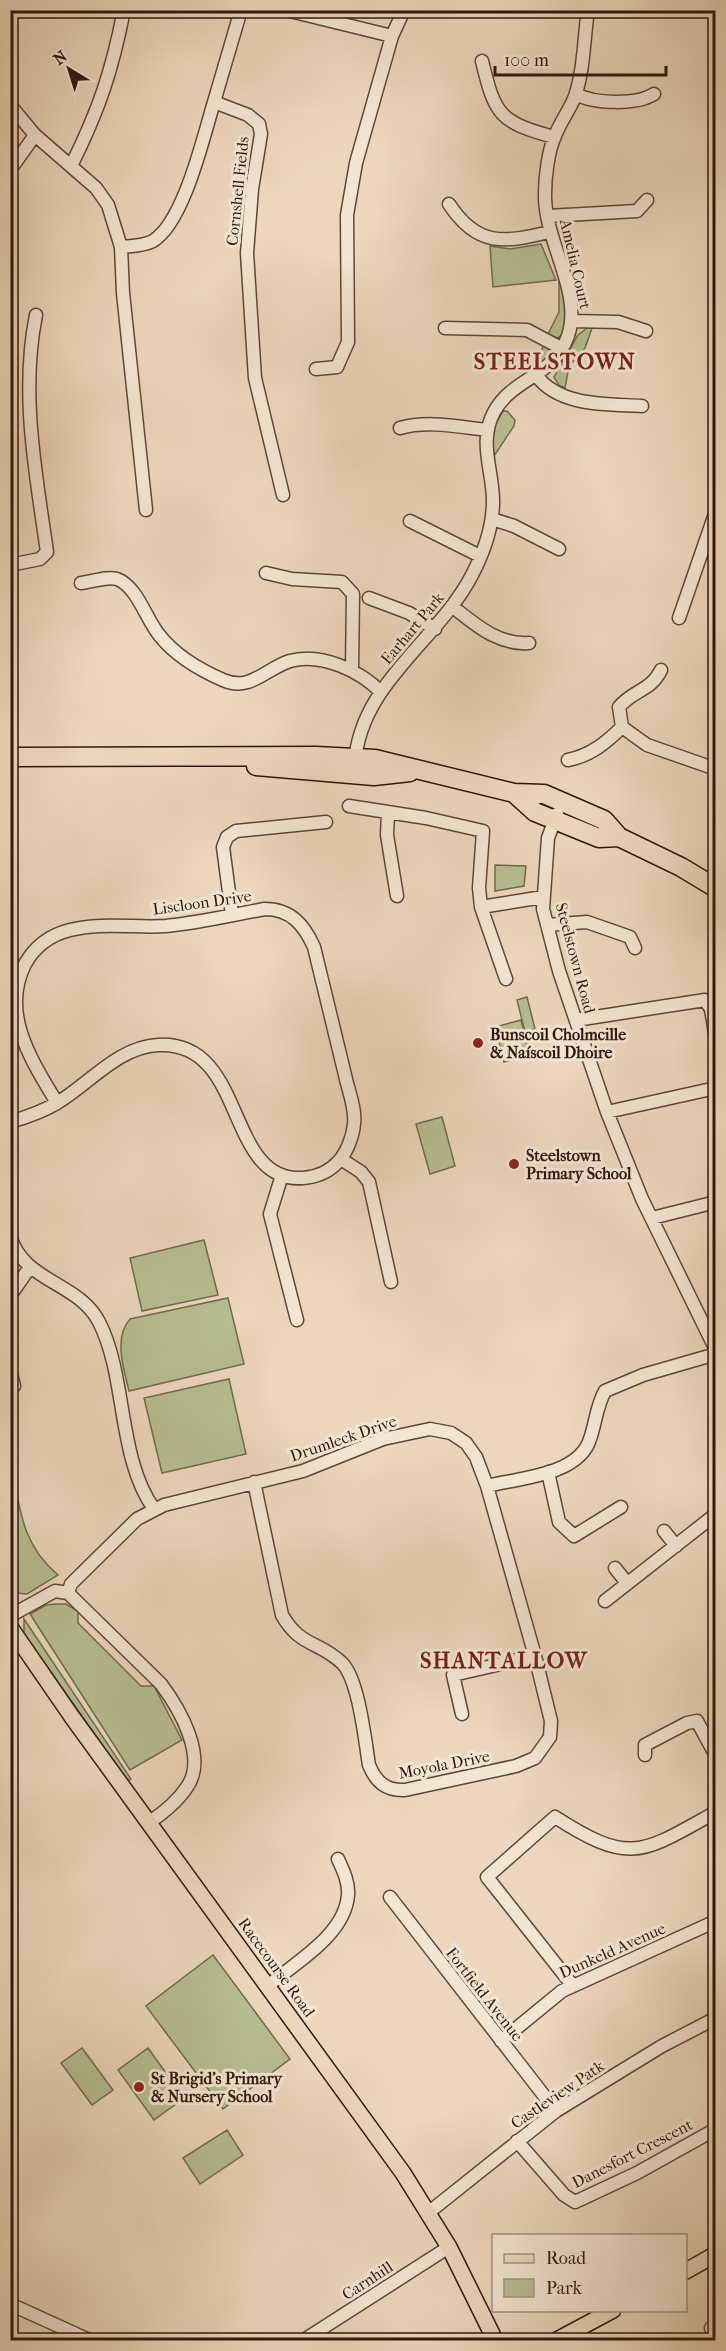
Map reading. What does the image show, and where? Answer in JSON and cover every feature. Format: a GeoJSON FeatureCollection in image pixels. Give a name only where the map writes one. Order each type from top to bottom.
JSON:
{"type":"FeatureCollection","features":[{"type":"Feature","properties":{"kind":"highway"},"geometry":{"type":"LineString","coordinates":[[10,757],[182,756],[423,771],[514,793],[544,794],[604,820],[619,837],[681,867],[716,888]]}},
{"type":"Feature","properties":{"kind":"highway"},"geometry":{"type":"LineString","coordinates":[[514,793],[535,812],[554,820],[599,838],[619,837]]}},
{"type":"Feature","properties":{"kind":"main road","name":"Racecourse Road"},"geometry":{"type":"LineString","coordinates":[[10,1627],[72,1717],[269,1985],[403,2173],[449,2247],[495,2340]]}},
{"type":"Feature","properties":{"kind":"main road"},"geometry":{"type":"LineString","coordinates":[[687,2270],[716,2254]]}},
{"type":"Feature","properties":{"kind":"main road"},"geometry":{"type":"LineString","coordinates":[[557,2340],[609,2312]]}},
{"type":"Feature","properties":{"kind":"street"},"geometry":{"type":"LineString","coordinates":[[71,166],[112,69],[124,10]]}},
{"type":"Feature","properties":{"kind":"street"},"geometry":{"type":"LineString","coordinates":[[121,247],[151,242],[165,231],[182,202],[241,10]]}},
{"type":"Feature","properties":{"kind":"street"},"geometry":{"type":"LineString","coordinates":[[316,369],[337,367],[348,342],[347,215],[356,163],[392,36],[404,10]]}},
{"type":"Feature","properties":{"kind":"street","name":"Amelia Court"},"geometry":{"type":"LineString","coordinates":[[536,375],[551,365],[572,321],[566,282],[549,232],[545,195],[554,137],[576,94],[588,10]]}},
{"type":"Feature","properties":{"kind":"street"},"geometry":{"type":"LineString","coordinates":[[292,11],[392,36]]}},
{"type":"Feature","properties":{"kind":"street"},"geometry":{"type":"LineString","coordinates":[[482,61],[489,93],[507,120],[521,128],[554,137]]}},
{"type":"Feature","properties":{"kind":"street"},"geometry":{"type":"LineString","coordinates":[[576,94],[616,102],[645,99],[654,94]]}},
{"type":"Feature","properties":{"kind":"street","name":"Cornshell Fields"},"geometry":{"type":"LineString","coordinates":[[214,102],[248,115],[259,124],[261,134],[252,189],[248,264],[255,378],[282,495]]}},
{"type":"Feature","properties":{"kind":"street"},"geometry":{"type":"LineString","coordinates":[[10,105],[19,119],[96,188],[108,205],[121,247],[123,293],[146,510]]}},
{"type":"Feature","properties":{"kind":"street"},"geometry":{"type":"LineString","coordinates":[[10,170],[35,135]]}},
{"type":"Feature","properties":{"kind":"street"},"geometry":{"type":"LineString","coordinates":[[548,216],[637,210],[647,200]]}},
{"type":"Feature","properties":{"kind":"street"},"geometry":{"type":"LineString","coordinates":[[449,204],[456,215],[477,232],[494,240],[513,241],[549,232]]}},
{"type":"Feature","properties":{"kind":"street"},"geometry":{"type":"LineString","coordinates":[[10,565],[40,559],[47,552],[32,443],[29,397],[29,349],[36,315]]}},
{"type":"Feature","properties":{"kind":"street"},"geometry":{"type":"LineString","coordinates":[[572,321],[618,322],[646,331]]}},
{"type":"Feature","properties":{"kind":"street"},"geometry":{"type":"LineString","coordinates":[[445,328],[527,330],[561,348]]}},
{"type":"Feature","properties":{"kind":"street"},"geometry":{"type":"LineString","coordinates":[[536,375],[550,389],[579,400],[642,406]]}},
{"type":"Feature","properties":{"kind":"street","name":"Earhart Park"},"geometry":{"type":"LineString","coordinates":[[355,766],[362,728],[381,692],[453,607],[480,556],[492,519],[493,499],[485,455],[488,430],[493,415],[504,398],[536,375]]}},
{"type":"Feature","properties":{"kind":"street"},"geometry":{"type":"LineString","coordinates":[[400,428],[413,424],[488,430]]}},
{"type":"Feature","properties":{"kind":"street"},"geometry":{"type":"LineString","coordinates":[[679,618],[716,511]]}},
{"type":"Feature","properties":{"kind":"street"},"geometry":{"type":"LineString","coordinates":[[492,519],[514,526],[559,549]]}},
{"type":"Feature","properties":{"kind":"street"},"geometry":{"type":"LineString","coordinates":[[410,521],[480,556]]}},
{"type":"Feature","properties":{"kind":"street"},"geometry":{"type":"LineString","coordinates":[[266,573],[292,579],[342,582],[353,594],[352,670]]}},
{"type":"Feature","properties":{"kind":"street"},"geometry":{"type":"LineString","coordinates":[[81,584],[115,578],[129,586],[146,616],[167,644],[208,674],[234,685],[255,681],[290,661],[316,660],[352,670],[367,678],[381,692]]}},
{"type":"Feature","properties":{"kind":"street"},"geometry":{"type":"LineString","coordinates":[[369,598],[409,613],[435,629]]}},
{"type":"Feature","properties":{"kind":"street"},"geometry":{"type":"LineString","coordinates":[[453,607],[499,639],[515,644],[529,643]]}},
{"type":"Feature","properties":{"kind":"street"},"geometry":{"type":"LineString","coordinates":[[661,670],[655,683],[628,696],[619,707],[622,728],[647,745],[716,769]]}},
{"type":"Feature","properties":{"kind":"street"},"geometry":{"type":"LineString","coordinates":[[568,760],[579,758],[599,747],[622,728]]}},
{"type":"Feature","properties":{"kind":"street","name":"Steelstown Road"},"geometry":{"type":"LineString","coordinates":[[562,802],[548,838],[543,897],[547,925],[607,1112],[652,1218],[716,1352]]}},
{"type":"Feature","properties":{"kind":"street"},"geometry":{"type":"LineString","coordinates":[[349,806],[483,831],[479,888],[481,907],[506,979]]}},
{"type":"Feature","properties":{"kind":"street"},"geometry":{"type":"LineString","coordinates":[[388,812],[387,836],[397,896]]}},
{"type":"Feature","properties":{"kind":"street"},"geometry":{"type":"LineString","coordinates":[[232,915],[223,847],[227,837],[236,831],[326,822]]}},
{"type":"Feature","properties":{"kind":"street"},"geometry":{"type":"LineString","coordinates":[[481,907],[543,897]]}},
{"type":"Feature","properties":{"kind":"street","name":"Liscloon Drive"},"geometry":{"type":"LineString","coordinates":[[57,1103],[26,1048],[15,1008],[17,984],[21,972],[38,946],[53,936],[72,930],[167,926],[278,909],[305,927],[316,958],[355,1123],[341,1159]]}},
{"type":"Feature","properties":{"kind":"street"},"geometry":{"type":"LineString","coordinates":[[547,925],[587,921],[630,938],[635,948]]}},
{"type":"Feature","properties":{"kind":"street"},"geometry":{"type":"LineString","coordinates":[[576,1020],[705,1000],[711,1009],[716,1038]]}},
{"type":"Feature","properties":{"kind":"street"},"geometry":{"type":"LineString","coordinates":[[10,1122],[57,1103],[120,1058],[139,1049],[158,1045],[182,1049],[214,1071],[230,1095],[249,1143],[269,1170],[282,1175],[316,1177],[341,1159],[361,1172],[369,1182],[391,1282]]}},
{"type":"Feature","properties":{"kind":"street"},"geometry":{"type":"LineString","coordinates":[[607,1112],[716,1088]]}},
{"type":"Feature","properties":{"kind":"street"},"geometry":{"type":"LineString","coordinates":[[282,1175],[270,1214],[297,1320]]}},
{"type":"Feature","properties":{"kind":"street"},"geometry":{"type":"LineString","coordinates":[[652,1218],[716,1202]]}},
{"type":"Feature","properties":{"kind":"street"},"geometry":{"type":"LineString","coordinates":[[10,1235],[17,1250],[30,1267],[83,1300],[99,1321],[110,1356],[135,1471],[153,1509]]}},
{"type":"Feature","properties":{"kind":"street"},"geometry":{"type":"LineString","coordinates":[[10,1296],[30,1267]]}},
{"type":"Feature","properties":{"kind":"street"},"geometry":{"type":"LineString","coordinates":[[487,1486],[548,1472],[575,1462],[584,1454],[591,1438],[599,1403],[605,1391],[625,1381],[716,1352]]}},
{"type":"Feature","properties":{"kind":"street"},"geometry":{"type":"LineString","coordinates":[[10,1370],[14,1386]]}},
{"type":"Feature","properties":{"kind":"street","name":"Drumleck Drive"},"geometry":{"type":"LineString","coordinates":[[68,1593],[71,1584],[116,1538],[153,1509],[178,1500],[303,1471],[382,1439],[430,1429],[451,1433],[466,1443],[476,1457],[487,1486]]}},
{"type":"Feature","properties":{"kind":"street"},"geometry":{"type":"LineString","coordinates":[[548,1472],[559,1522],[574,1536],[621,1507]]}},
{"type":"Feature","properties":{"kind":"street","name":"Moyola Drive"},"geometry":{"type":"LineString","coordinates":[[254,1482],[282,1615],[299,1639],[333,1655],[345,1665],[352,1680],[369,1765],[375,1778],[392,1791],[516,1766],[535,1758],[550,1737],[551,1721],[535,1656],[487,1486]]}},
{"type":"Feature","properties":{"kind":"street"},"geometry":{"type":"LineString","coordinates":[[605,1601],[716,1514]]}},
{"type":"Feature","properties":{"kind":"street"},"geometry":{"type":"LineString","coordinates":[[664,1531],[676,1546]]}},
{"type":"Feature","properties":{"kind":"street"},"geometry":{"type":"LineString","coordinates":[[615,1568],[627,1583]]}},
{"type":"Feature","properties":{"kind":"street"},"geometry":{"type":"LineString","coordinates":[[10,1616],[55,1591],[68,1593],[78,1599],[161,1684],[174,1701],[190,1739],[194,1771],[188,1786],[166,1810],[150,1822]]}},
{"type":"Feature","properties":{"kind":"street"},"geometry":{"type":"LineString","coordinates":[[462,1714],[453,1675],[535,1656]]}},
{"type":"Feature","properties":{"kind":"street"},"geometry":{"type":"LineString","coordinates":[[645,1755],[645,1745],[687,1723],[697,1721],[716,1756]]}},
{"type":"Feature","properties":{"kind":"street"},"geometry":{"type":"LineString","coordinates":[[573,1986],[487,1877],[555,1817],[600,1843],[622,1850],[648,1847],[716,1812]]}},
{"type":"Feature","properties":{"kind":"street"},"geometry":{"type":"LineString","coordinates":[[269,1985],[310,1952],[344,1914],[348,1896],[347,1883],[338,1859]]}},
{"type":"Feature","properties":{"kind":"street","name":"Fortfield Avenue"},"geometry":{"type":"LineString","coordinates":[[390,1897],[556,2111]]}},
{"type":"Feature","properties":{"kind":"street","name":"Dunkeld Avenue"},"geometry":{"type":"LineString","coordinates":[[501,2041],[562,1991],[716,1921]]}},
{"type":"Feature","properties":{"kind":"street","name":"Castleview Patk"},"geometry":{"type":"LineString","coordinates":[[428,2213],[556,2111],[662,2046],[716,2018]]}},
{"type":"Feature","properties":{"kind":"street","name":"Danesfort Crescent"},"geometry":{"type":"LineString","coordinates":[[517,2141],[564,2195],[575,2202],[637,2173],[716,2129]]}},
{"type":"Feature","properties":{"kind":"street","name":"Carnhill"},"geometry":{"type":"LineString","coordinates":[[304,2340],[449,2247]]}},
{"type":"Feature","properties":{"kind":"street"},"geometry":{"type":"LineString","coordinates":[[10,2304],[89,2340]]}},
{"type":"Feature","properties":{"kind":"green space"},"geometry":{"type":"Polygon","coordinates":[[[541,244],[556,280],[493,287],[490,246],[510,249],[541,244]]]}},
{"type":"Feature","properties":{"kind":"green space"},"geometry":{"type":"Polygon","coordinates":[[[559,280],[565,301],[565,315],[561,336],[555,339],[547,336],[559,312],[559,280]]]}},
{"type":"Feature","properties":{"kind":"green space"},"geometry":{"type":"Polygon","coordinates":[[[587,328],[592,328],[585,348],[569,366],[565,388],[559,385],[554,377],[578,335],[587,328]]]}},
{"type":"Feature","properties":{"kind":"green space"},"geometry":{"type":"Polygon","coordinates":[[[544,344],[551,352],[550,357],[534,370],[544,344]]]}},
{"type":"Feature","properties":{"kind":"green space"},"geometry":{"type":"Polygon","coordinates":[[[503,411],[507,411],[515,420],[514,426],[492,459],[494,426],[503,411]]]}},
{"type":"Feature","properties":{"kind":"green space"},"geometry":{"type":"Polygon","coordinates":[[[495,865],[526,866],[524,886],[495,891],[495,865]]]}},
{"type":"Feature","properties":{"kind":"green space"},"geometry":{"type":"Polygon","coordinates":[[[527,997],[535,1029],[525,1032],[517,1000],[527,997]]]}},
{"type":"Feature","properties":{"kind":"green space"},"geometry":{"type":"Polygon","coordinates":[[[521,1020],[530,1055],[504,1062],[495,1027],[521,1020]]]}},
{"type":"Feature","properties":{"kind":"green space"},"geometry":{"type":"Polygon","coordinates":[[[442,1117],[455,1166],[430,1174],[416,1124],[442,1117]]]}},
{"type":"Feature","properties":{"kind":"green space"},"geometry":{"type":"Polygon","coordinates":[[[204,1240],[218,1295],[142,1311],[130,1258],[204,1240]]]}},
{"type":"Feature","properties":{"kind":"green space"},"geometry":{"type":"Polygon","coordinates":[[[228,1298],[244,1364],[129,1391],[121,1344],[122,1335],[130,1319],[228,1298]]]}},
{"type":"Feature","properties":{"kind":"green space"},"geometry":{"type":"Polygon","coordinates":[[[229,1379],[246,1454],[162,1473],[144,1398],[229,1379]]]}},
{"type":"Feature","properties":{"kind":"green space"},"geometry":{"type":"Polygon","coordinates":[[[11,1463],[20,1510],[29,1538],[36,1551],[58,1575],[27,1594],[17,1593],[11,1582],[11,1463]]]}},
{"type":"Feature","properties":{"kind":"green space"},"geometry":{"type":"Polygon","coordinates":[[[66,1604],[78,1611],[78,1623],[141,1686],[154,1686],[182,1740],[130,1770],[30,1614],[46,1605],[66,1604]]]}},
{"type":"Feature","properties":{"kind":"green space"},"geometry":{"type":"Polygon","coordinates":[[[24,1619],[131,1779],[128,1781],[24,1634],[24,1619]]]}},
{"type":"Feature","properties":{"kind":"green space"},"geometry":{"type":"Polygon","coordinates":[[[213,1955],[290,2059],[223,2109],[146,2006],[213,1955]]]}},
{"type":"Feature","properties":{"kind":"green space"},"geometry":{"type":"Polygon","coordinates":[[[82,2048],[113,2090],[92,2105],[61,2063],[82,2048]]]}},
{"type":"Feature","properties":{"kind":"green space"},"geometry":{"type":"Polygon","coordinates":[[[148,2048],[184,2098],[154,2120],[118,2070],[148,2048]]]}},
{"type":"Feature","properties":{"kind":"green space"},"geometry":{"type":"Polygon","coordinates":[[[227,2130],[243,2155],[200,2184],[183,2158],[227,2130]]]}},
{"type":"Feature","properties":{"kind":"place","name":"Bunscoil Cholmcille & Naíscoil Dhoire"},"geometry":{"type":"Point","coordinates":[478,1043]}},
{"type":"Feature","properties":{"kind":"place","name":"Steelstown Primary School"},"geometry":{"type":"Point","coordinates":[514,1164]}},
{"type":"Feature","properties":{"kind":"place","name":"St Brigid's Primary & Nursery School"},"geometry":{"type":"Point","coordinates":[139,2087]}},
{"type":"Feature","properties":{"kind":"district","name":"STEELSTOWN"},"geometry":{"type":"Point","coordinates":[555,361]}},
{"type":"Feature","properties":{"kind":"district","name":"SHANTALLOW"},"geometry":{"type":"Point","coordinates":[504,1660]}}]}
